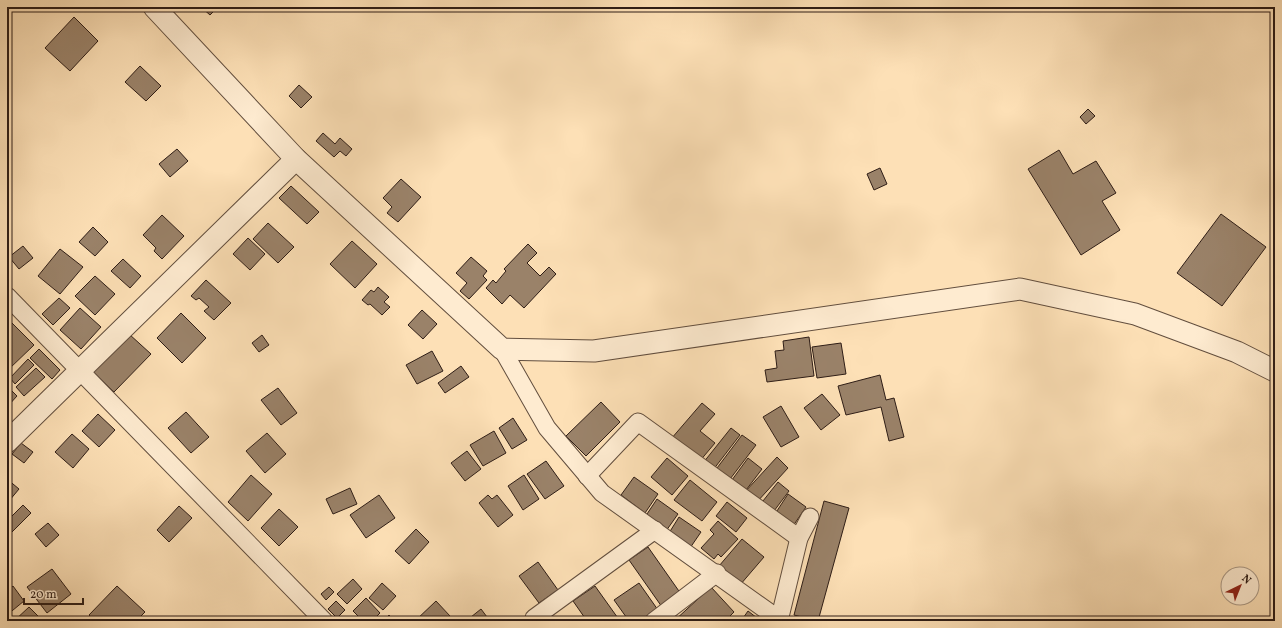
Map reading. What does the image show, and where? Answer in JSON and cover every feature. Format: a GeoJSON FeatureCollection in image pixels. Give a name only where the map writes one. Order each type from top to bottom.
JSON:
{"type":"FeatureCollection","features":[{"type":"Feature","properties":{"kind":"street"},"geometry":{"type":"LineString","coordinates":[[154,7],[296,158],[502,349],[547,428],[602,493],[717,573],[780,620],[799,538],[810,517]]}},
{"type":"Feature","properties":{"kind":"street"},"geometry":{"type":"LineString","coordinates":[[7,442],[296,158]]}},
{"type":"Feature","properties":{"kind":"street"},"geometry":{"type":"LineString","coordinates":[[502,349],[594,351],[1020,289],[1135,314],[1237,352],[1275,371]]}},
{"type":"Feature","properties":{"kind":"street"},"geometry":{"type":"LineString","coordinates":[[7,296],[324,621]]}},
{"type":"Feature","properties":{"kind":"street"},"geometry":{"type":"LineString","coordinates":[[587,476],[638,422],[799,538]]}},
{"type":"Feature","properties":{"kind":"street"},"geometry":{"type":"LineString","coordinates":[[534,618],[655,530]]}},
{"type":"Feature","properties":{"kind":"street"},"geometry":{"type":"LineString","coordinates":[[654,621],[717,573]]}},
{"type":"Feature","properties":{"kind":"building"},"geometry":{"type":"Polygon","coordinates":[[[201,7],[218,7],[210,15],[201,7]]]}},
{"type":"Feature","properties":{"kind":"building"},"geometry":{"type":"Polygon","coordinates":[[[74,17],[98,41],[70,71],[45,48],[74,17]]]}},
{"type":"Feature","properties":{"kind":"building"},"geometry":{"type":"Polygon","coordinates":[[[140,66],[161,86],[146,101],[125,82],[140,66]]]}},
{"type":"Feature","properties":{"kind":"building"},"geometry":{"type":"Polygon","coordinates":[[[299,85],[312,97],[301,108],[289,96],[299,85]]]}},
{"type":"Feature","properties":{"kind":"building"},"geometry":{"type":"Polygon","coordinates":[[[1088,109],[1095,116],[1086,124],[1080,117],[1088,109]]]}},
{"type":"Feature","properties":{"kind":"building"},"geometry":{"type":"Polygon","coordinates":[[[323,133],[335,144],[340,138],[352,149],[346,156],[340,151],[334,157],[316,141],[323,133]]]}},
{"type":"Feature","properties":{"kind":"building"},"geometry":{"type":"Polygon","coordinates":[[[177,149],[188,161],[170,177],[159,164],[177,149]]]}},
{"type":"Feature","properties":{"kind":"building"},"geometry":{"type":"Polygon","coordinates":[[[1059,150],[1073,174],[1096,161],[1116,193],[1102,201],[1120,230],[1081,255],[1028,169],[1059,150]]]}},
{"type":"Feature","properties":{"kind":"building"},"geometry":{"type":"Polygon","coordinates":[[[880,168],[887,184],[874,190],[867,174],[880,168]]]}},
{"type":"Feature","properties":{"kind":"building"},"geometry":{"type":"Polygon","coordinates":[[[401,179],[421,197],[398,222],[387,213],[392,207],[383,198],[401,179]]]}},
{"type":"Feature","properties":{"kind":"building"},"geometry":{"type":"Polygon","coordinates":[[[291,186],[319,212],[307,224],[279,198],[291,186]]]}},
{"type":"Feature","properties":{"kind":"building"},"geometry":{"type":"Polygon","coordinates":[[[1221,214],[1266,247],[1222,306],[1177,273],[1221,214]]]}},
{"type":"Feature","properties":{"kind":"building"},"geometry":{"type":"Polygon","coordinates":[[[162,215],[184,236],[162,259],[154,251],[156,248],[143,235],[162,215]]]}},
{"type":"Feature","properties":{"kind":"building"},"geometry":{"type":"Polygon","coordinates":[[[268,223],[294,247],[278,263],[253,239],[268,223]]]}},
{"type":"Feature","properties":{"kind":"building"},"geometry":{"type":"Polygon","coordinates":[[[93,227],[108,242],[95,256],[79,242],[93,227]]]}},
{"type":"Feature","properties":{"kind":"building"},"geometry":{"type":"Polygon","coordinates":[[[248,238],[265,254],[250,270],[233,254],[248,238]]]}},
{"type":"Feature","properties":{"kind":"building"},"geometry":{"type":"Polygon","coordinates":[[[352,241],[377,264],[355,288],[330,264],[352,241]]]}},
{"type":"Feature","properties":{"kind":"building"},"geometry":{"type":"Polygon","coordinates":[[[528,244],[537,253],[527,263],[540,276],[549,267],[556,274],[524,308],[510,295],[502,304],[486,288],[493,280],[496,283],[506,271],[504,269],[528,244]]]}},
{"type":"Feature","properties":{"kind":"building"},"geometry":{"type":"Polygon","coordinates":[[[23,246],[33,258],[19,269],[9,257],[23,246]]]}},
{"type":"Feature","properties":{"kind":"building"},"geometry":{"type":"Polygon","coordinates":[[[60,249],[83,267],[60,294],[38,276],[60,249]]]}},
{"type":"Feature","properties":{"kind":"building"},"geometry":{"type":"Polygon","coordinates":[[[471,257],[487,271],[483,276],[487,280],[469,299],[460,291],[467,283],[456,273],[471,257]]]}},
{"type":"Feature","properties":{"kind":"building"},"geometry":{"type":"Polygon","coordinates":[[[123,259],[141,276],[130,288],[111,271],[123,259]]]}},
{"type":"Feature","properties":{"kind":"building"},"geometry":{"type":"Polygon","coordinates":[[[95,276],[115,294],[95,315],[75,296],[95,276]]]}},
{"type":"Feature","properties":{"kind":"building"},"geometry":{"type":"Polygon","coordinates":[[[206,280],[231,303],[214,320],[204,311],[209,307],[199,298],[196,300],[191,296],[206,280]]]}},
{"type":"Feature","properties":{"kind":"building"},"geometry":{"type":"Polygon","coordinates":[[[378,287],[389,297],[384,302],[390,307],[382,315],[370,304],[368,305],[362,300],[371,290],[374,292],[378,287]]]}},
{"type":"Feature","properties":{"kind":"building"},"geometry":{"type":"Polygon","coordinates":[[[59,298],[70,308],[53,325],[42,314],[59,298]]]}},
{"type":"Feature","properties":{"kind":"building"},"geometry":{"type":"Polygon","coordinates":[[[80,308],[101,327],[81,349],[60,330],[80,308]]]}},
{"type":"Feature","properties":{"kind":"building"},"geometry":{"type":"Polygon","coordinates":[[[422,310],[437,324],[423,339],[408,325],[422,310]]]}},
{"type":"Feature","properties":{"kind":"building"},"geometry":{"type":"Polygon","coordinates":[[[181,313],[206,338],[182,363],[157,338],[181,313]]]}},
{"type":"Feature","properties":{"kind":"building"},"geometry":{"type":"Polygon","coordinates":[[[7,318],[34,345],[9,369],[7,368],[7,318]]]}},
{"type":"Feature","properties":{"kind":"building"},"geometry":{"type":"Polygon","coordinates":[[[129,334],[151,354],[114,392],[93,372],[129,334]]]}},
{"type":"Feature","properties":{"kind":"building"},"geometry":{"type":"Polygon","coordinates":[[[262,335],[269,345],[259,352],[252,343],[262,335]]]}},
{"type":"Feature","properties":{"kind":"building"},"geometry":{"type":"Polygon","coordinates":[[[809,337],[814,376],[767,382],[765,370],[777,368],[775,351],[784,350],[783,341],[809,337]]]}},
{"type":"Feature","properties":{"kind":"building"},"geometry":{"type":"Polygon","coordinates":[[[841,343],[846,374],[817,378],[812,347],[841,343]]]}},
{"type":"Feature","properties":{"kind":"building"},"geometry":{"type":"Polygon","coordinates":[[[39,349],[60,370],[52,379],[30,358],[39,349]]]}},
{"type":"Feature","properties":{"kind":"building"},"geometry":{"type":"Polygon","coordinates":[[[432,351],[443,371],[417,384],[406,365],[432,351]]]}},
{"type":"Feature","properties":{"kind":"building"},"geometry":{"type":"Polygon","coordinates":[[[28,359],[34,365],[15,384],[10,378],[28,359]]]}},
{"type":"Feature","properties":{"kind":"building"},"geometry":{"type":"Polygon","coordinates":[[[461,366],[469,377],[445,393],[438,383],[461,366]]]}},
{"type":"Feature","properties":{"kind":"building"},"geometry":{"type":"Polygon","coordinates":[[[36,368],[45,377],[24,396],[16,387],[36,368]]]}},
{"type":"Feature","properties":{"kind":"building"},"geometry":{"type":"Polygon","coordinates":[[[880,375],[886,400],[894,398],[904,437],[889,441],[881,407],[846,415],[838,386],[880,375]]]}},
{"type":"Feature","properties":{"kind":"building"},"geometry":{"type":"Polygon","coordinates":[[[8,387],[17,396],[7,407],[7,389],[8,387]]]}},
{"type":"Feature","properties":{"kind":"building"},"geometry":{"type":"Polygon","coordinates":[[[278,388],[297,413],[281,425],[261,400],[278,388]]]}},
{"type":"Feature","properties":{"kind":"building"},"geometry":{"type":"Polygon","coordinates":[[[822,394],[840,415],[821,430],[804,408],[822,394]]]}},
{"type":"Feature","properties":{"kind":"building"},"geometry":{"type":"Polygon","coordinates":[[[601,402],[620,422],[586,456],[566,436],[601,402]]]}},
{"type":"Feature","properties":{"kind":"building"},"geometry":{"type":"Polygon","coordinates":[[[702,403],[715,414],[700,431],[715,443],[699,462],[671,439],[702,403]]]}},
{"type":"Feature","properties":{"kind":"building"},"geometry":{"type":"Polygon","coordinates":[[[781,406],[799,437],[781,447],[763,417],[781,406]]]}},
{"type":"Feature","properties":{"kind":"building"},"geometry":{"type":"Polygon","coordinates":[[[186,412],[209,437],[191,453],[168,428],[186,412]]]}},
{"type":"Feature","properties":{"kind":"building"},"geometry":{"type":"Polygon","coordinates":[[[98,414],[115,430],[99,447],[82,431],[98,414]]]}},
{"type":"Feature","properties":{"kind":"building"},"geometry":{"type":"Polygon","coordinates":[[[513,418],[527,440],[512,449],[499,428],[513,418]]]}},
{"type":"Feature","properties":{"kind":"building"},"geometry":{"type":"Polygon","coordinates":[[[731,428],[740,435],[713,470],[703,463],[731,428]]]}},
{"type":"Feature","properties":{"kind":"building"},"geometry":{"type":"Polygon","coordinates":[[[494,431],[506,453],[483,466],[470,445],[494,431]]]}},
{"type":"Feature","properties":{"kind":"building"},"geometry":{"type":"Polygon","coordinates":[[[267,433],[286,454],[265,473],[246,451],[267,433]]]}},
{"type":"Feature","properties":{"kind":"building"},"geometry":{"type":"Polygon","coordinates":[[[72,434],[89,449],[73,468],[55,452],[72,434]]]}},
{"type":"Feature","properties":{"kind":"building"},"geometry":{"type":"Polygon","coordinates":[[[742,435],[756,445],[727,483],[714,472],[742,435]]]}},
{"type":"Feature","properties":{"kind":"building"},"geometry":{"type":"Polygon","coordinates":[[[21,443],[33,452],[24,463],[12,454],[21,443]]]}},
{"type":"Feature","properties":{"kind":"building"},"geometry":{"type":"Polygon","coordinates":[[[467,451],[481,469],[465,481],[451,463],[467,451]]]}},
{"type":"Feature","properties":{"kind":"building"},"geometry":{"type":"Polygon","coordinates":[[[777,457],[788,468],[756,503],[744,493],[777,457]]]}},
{"type":"Feature","properties":{"kind":"building"},"geometry":{"type":"Polygon","coordinates":[[[667,458],[688,476],[672,495],[651,477],[667,458]]]}},
{"type":"Feature","properties":{"kind":"building"},"geometry":{"type":"Polygon","coordinates":[[[748,458],[762,469],[743,494],[729,484],[748,458]]]}},
{"type":"Feature","properties":{"kind":"building"},"geometry":{"type":"Polygon","coordinates":[[[546,461],[564,486],[545,499],[527,474],[546,461]]]}},
{"type":"Feature","properties":{"kind":"building"},"geometry":{"type":"Polygon","coordinates":[[[251,475],[272,494],[248,521],[228,502],[251,475]]]}},
{"type":"Feature","properties":{"kind":"building"},"geometry":{"type":"Polygon","coordinates":[[[524,475],[539,499],[523,510],[508,486],[524,475]]]}},
{"type":"Feature","properties":{"kind":"building"},"geometry":{"type":"Polygon","coordinates":[[[634,477],[658,494],[645,513],[621,495],[634,477]]]}},
{"type":"Feature","properties":{"kind":"building"},"geometry":{"type":"Polygon","coordinates":[[[7,479],[19,489],[9,501],[7,500],[7,479]]]}},
{"type":"Feature","properties":{"kind":"building"},"geometry":{"type":"Polygon","coordinates":[[[690,480],[717,502],[702,521],[674,500],[690,480]]]}},
{"type":"Feature","properties":{"kind":"building"},"geometry":{"type":"Polygon","coordinates":[[[778,482],[789,491],[771,515],[759,506],[778,482]]]}},
{"type":"Feature","properties":{"kind":"building"},"geometry":{"type":"Polygon","coordinates":[[[350,488],[357,504],[333,514],[326,499],[350,488]]]}},
{"type":"Feature","properties":{"kind":"building"},"geometry":{"type":"Polygon","coordinates":[[[788,494],[806,507],[793,526],[775,514],[788,494]]]}},
{"type":"Feature","properties":{"kind":"building"},"geometry":{"type":"Polygon","coordinates":[[[379,495],[395,518],[366,538],[350,515],[379,495]]]}},
{"type":"Feature","properties":{"kind":"building"},"geometry":{"type":"Polygon","coordinates":[[[488,495],[492,499],[497,495],[513,515],[498,527],[479,503],[488,495]]]}},
{"type":"Feature","properties":{"kind":"building"},"geometry":{"type":"Polygon","coordinates":[[[657,499],[678,514],[666,531],[645,517],[657,499]]]}},
{"type":"Feature","properties":{"kind":"building"},"geometry":{"type":"Polygon","coordinates":[[[824,501],[849,508],[818,621],[794,615],[824,501]]]}},
{"type":"Feature","properties":{"kind":"building"},"geometry":{"type":"Polygon","coordinates":[[[727,502],[747,518],[736,532],[716,516],[727,502]]]}},
{"type":"Feature","properties":{"kind":"building"},"geometry":{"type":"Polygon","coordinates":[[[23,505],[31,513],[10,534],[7,532],[7,521],[23,505]]]}},
{"type":"Feature","properties":{"kind":"building"},"geometry":{"type":"Polygon","coordinates":[[[179,506],[192,518],[169,542],[157,530],[179,506]]]}},
{"type":"Feature","properties":{"kind":"building"},"geometry":{"type":"Polygon","coordinates":[[[279,509],[298,527],[279,546],[261,528],[279,509]]]}},
{"type":"Feature","properties":{"kind":"building"},"geometry":{"type":"Polygon","coordinates":[[[679,517],[701,532],[690,548],[669,533],[679,517]]]}},
{"type":"Feature","properties":{"kind":"building"},"geometry":{"type":"Polygon","coordinates":[[[718,521],[738,539],[721,557],[718,554],[714,559],[701,548],[714,534],[710,530],[718,521]]]}},
{"type":"Feature","properties":{"kind":"building"},"geometry":{"type":"Polygon","coordinates":[[[48,523],[59,535],[46,547],[35,534],[48,523]]]}},
{"type":"Feature","properties":{"kind":"building"},"geometry":{"type":"Polygon","coordinates":[[[416,529],[429,542],[409,564],[395,551],[416,529]]]}},
{"type":"Feature","properties":{"kind":"building"},"geometry":{"type":"Polygon","coordinates":[[[742,539],[764,557],[740,585],[719,566],[742,539]]]}},
{"type":"Feature","properties":{"kind":"building"},"geometry":{"type":"Polygon","coordinates":[[[648,547],[681,594],[662,607],[629,560],[648,547]]]}},
{"type":"Feature","properties":{"kind":"building"},"geometry":{"type":"Polygon","coordinates":[[[538,562],[558,590],[539,603],[519,576],[538,562]]]}},
{"type":"Feature","properties":{"kind":"building"},"geometry":{"type":"Polygon","coordinates":[[[52,569],[71,594],[47,613],[27,587],[52,569]]]}},
{"type":"Feature","properties":{"kind":"building"},"geometry":{"type":"Polygon","coordinates":[[[353,579],[362,589],[347,604],[337,594],[353,579]]]}},
{"type":"Feature","properties":{"kind":"building"},"geometry":{"type":"Polygon","coordinates":[[[382,583],[396,596],[383,610],[369,598],[382,583]]]}},
{"type":"Feature","properties":{"kind":"building"},"geometry":{"type":"Polygon","coordinates":[[[639,583],[658,610],[643,621],[629,621],[614,600],[639,583]]]}},
{"type":"Feature","properties":{"kind":"building"},"geometry":{"type":"Polygon","coordinates":[[[13,586],[24,601],[7,615],[7,591],[13,586]]]}},
{"type":"Feature","properties":{"kind":"building"},"geometry":{"type":"Polygon","coordinates":[[[117,586],[145,612],[136,621],[95,621],[89,615],[117,586]]]}},
{"type":"Feature","properties":{"kind":"building"},"geometry":{"type":"Polygon","coordinates":[[[595,586],[620,621],[587,621],[573,601],[595,586]]]}},
{"type":"Feature","properties":{"kind":"building"},"geometry":{"type":"Polygon","coordinates":[[[329,587],[334,592],[326,600],[321,594],[329,587]]]}},
{"type":"Feature","properties":{"kind":"building"},"geometry":{"type":"Polygon","coordinates":[[[711,587],[734,612],[725,621],[674,621],[711,587]]]}},
{"type":"Feature","properties":{"kind":"building"},"geometry":{"type":"Polygon","coordinates":[[[366,598],[380,613],[372,621],[363,621],[353,611],[366,598]]]}},
{"type":"Feature","properties":{"kind":"building"},"geometry":{"type":"Polygon","coordinates":[[[336,601],[345,610],[337,618],[328,609],[336,601]]]}},
{"type":"Feature","properties":{"kind":"building"},"geometry":{"type":"Polygon","coordinates":[[[436,601],[450,616],[445,621],[415,621],[436,601]]]}},
{"type":"Feature","properties":{"kind":"building"},"geometry":{"type":"Polygon","coordinates":[[[29,607],[42,620],[14,621],[29,607]]]}},
{"type":"Feature","properties":{"kind":"building"},"geometry":{"type":"Polygon","coordinates":[[[481,609],[490,621],[466,621],[481,609]]]}},
{"type":"Feature","properties":{"kind":"building"},"geometry":{"type":"Polygon","coordinates":[[[748,611],[761,621],[741,621],[748,611]]]}},
{"type":"Feature","properties":{"kind":"building"},"geometry":{"type":"Polygon","coordinates":[[[389,615],[395,621],[383,621],[389,615]]]}}]}
